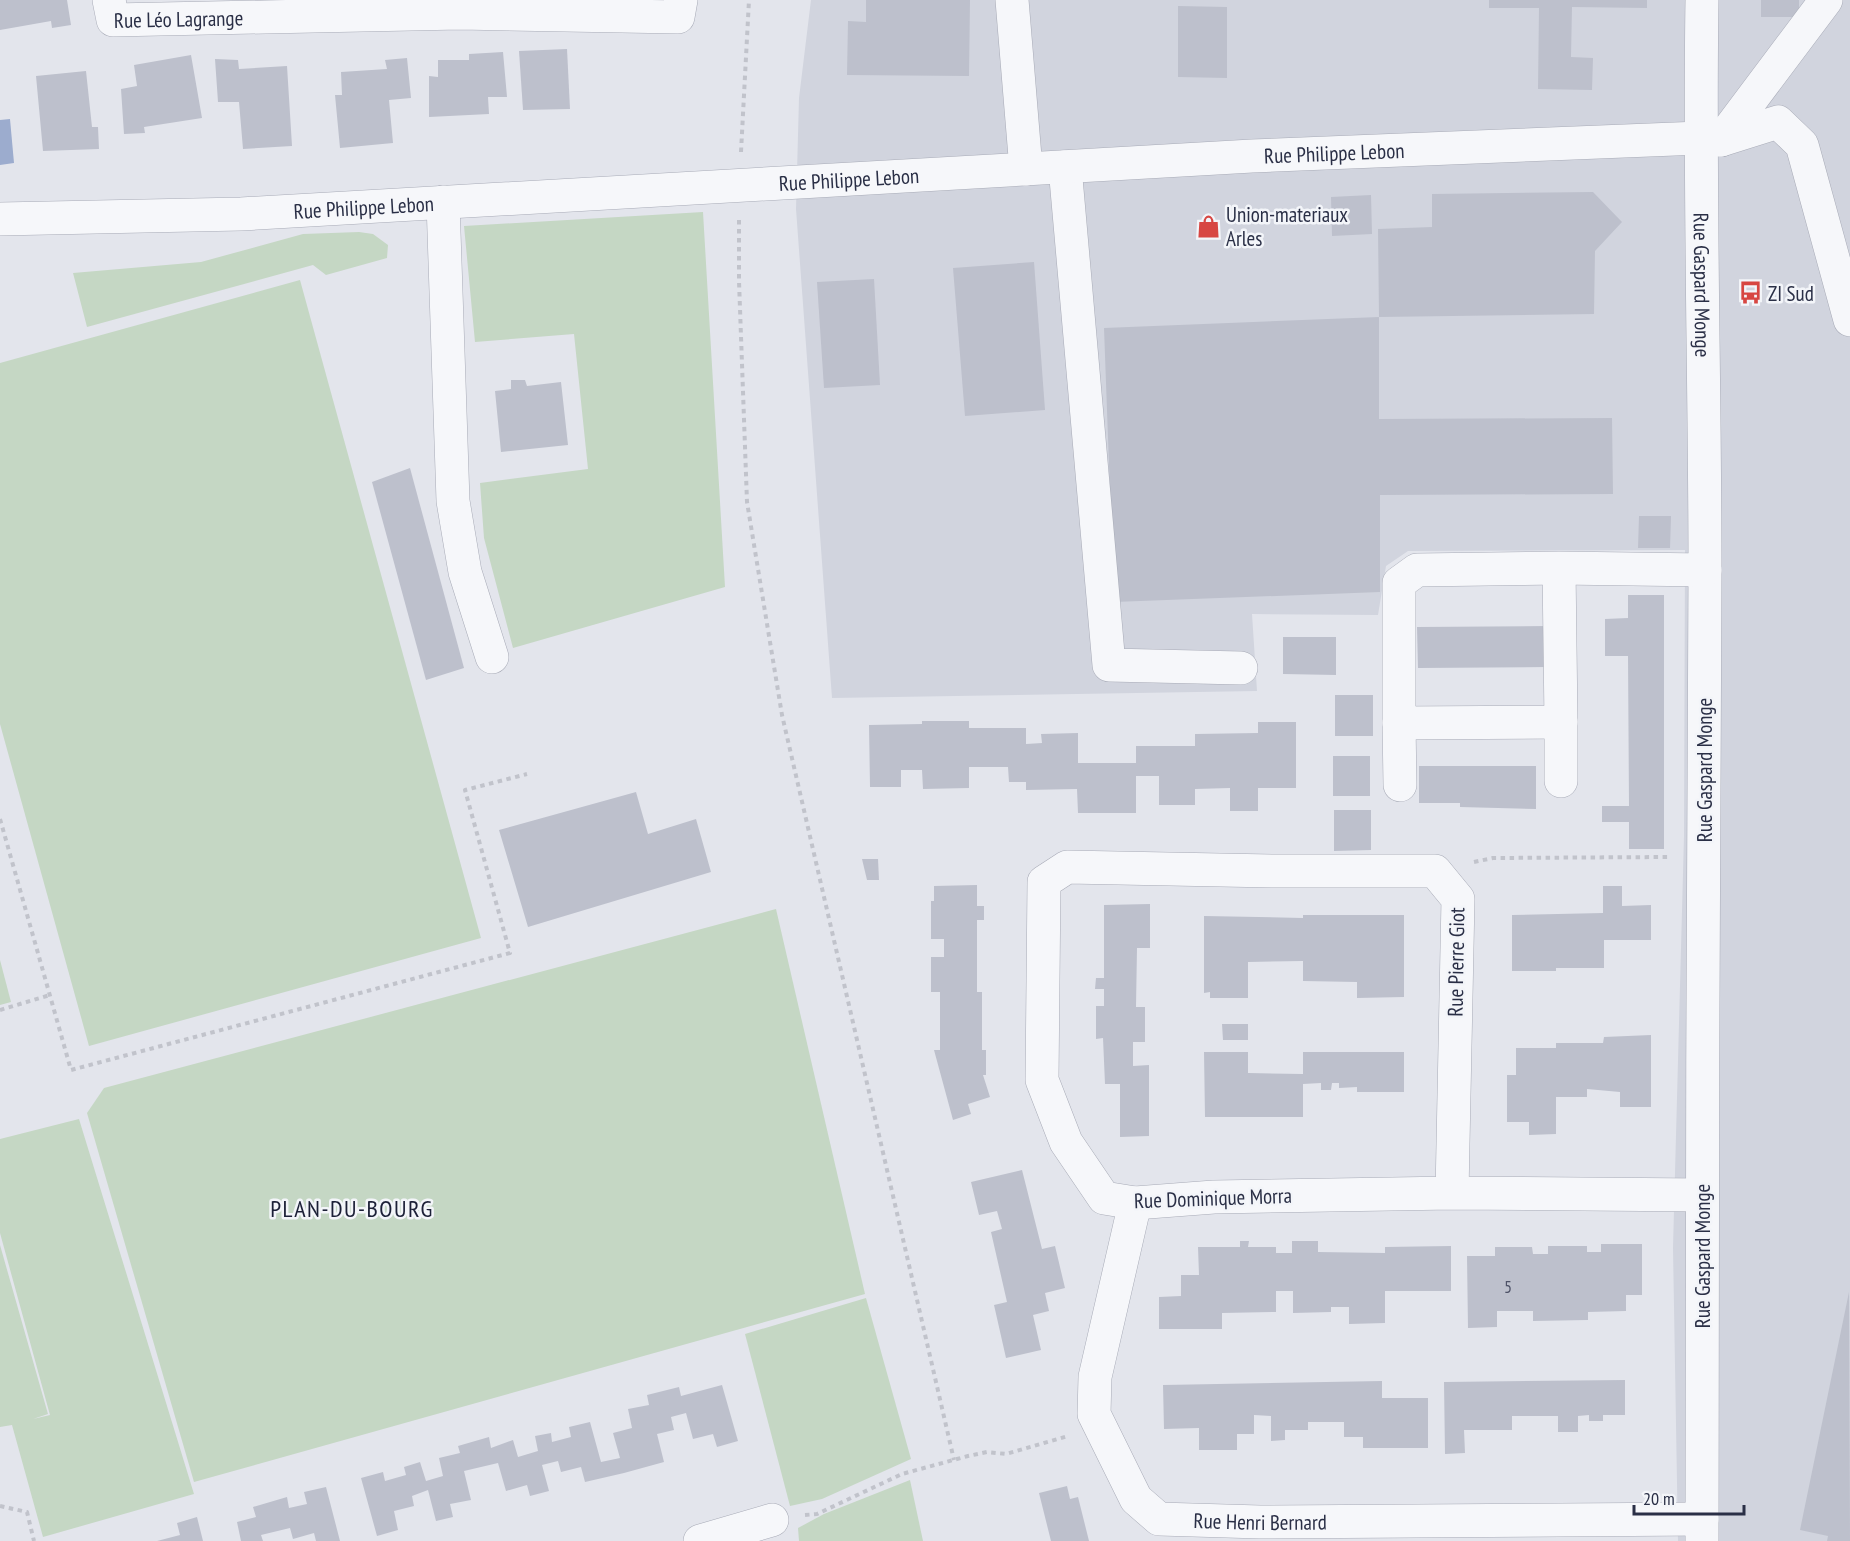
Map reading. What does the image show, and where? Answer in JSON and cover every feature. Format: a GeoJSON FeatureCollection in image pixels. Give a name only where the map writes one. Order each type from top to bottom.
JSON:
{"type":"FeatureCollection","features":[{"type":"Feature","properties":{"kind":"street","name":"Rue Léo Lagrange"},"geometry":{"type":"LineString","coordinates":[[110,0],[113,20],[460,13],[678,17],[681,0]]}},
{"type":"Feature","properties":{"kind":"street"},"geometry":{"type":"LineString","coordinates":[[1012,0],[1026,169]]}},
{"type":"Feature","properties":{"kind":"street","name":"Rue Gaspard Monge"},"geometry":{"type":"LineString","coordinates":[[1702,0],[1710,139],[1702,1195],[1702,1530]]}},
{"type":"Feature","properties":{"kind":"street"},"geometry":{"type":"LineString","coordinates":[[1710,139],[1826,0]]}},
{"type":"Feature","properties":{"kind":"street"},"geometry":{"type":"LineString","coordinates":[[1838,0],[1850,2]]}},
{"type":"Feature","properties":{"kind":"street","name":"Rue Philippe Lebon"},"geometry":{"type":"LineString","coordinates":[[0,219],[241,213],[1252,156],[1710,139],[1778,122],[1802,146],[1850,320]]}},
{"type":"Feature","properties":{"kind":"street"},"geometry":{"type":"LineString","coordinates":[[1065,167],[1109,665],[1241,668]]}},
{"type":"Feature","properties":{"kind":"street"},"geometry":{"type":"LineString","coordinates":[[443,202],[453,501],[465,572],[492,657]]}},
{"type":"Feature","properties":{"kind":"street"},"geometry":{"type":"LineString","coordinates":[[1400,785],[1399,583],[1417,570],[1559,568],[1706,570]]}},
{"type":"Feature","properties":{"kind":"street"},"geometry":{"type":"LineString","coordinates":[[1559,568],[1561,782]]}},
{"type":"Feature","properties":{"kind":"street"},"geometry":{"type":"LineString","coordinates":[[1399,723],[1561,722]]}},
{"type":"Feature","properties":{"kind":"street","name":"Rue Dominique Morra"},"geometry":{"type":"LineString","coordinates":[[1435,871],[1067,867],[1044,882],[1042,1080],[1066,1142],[1104,1198],[1136,1203],[1214,1197],[1452,1193]]}},
{"type":"Feature","properties":{"kind":"street","name":"Rue Pierre Giot"},"geometry":{"type":"LineString","coordinates":[[1435,871],[1458,899],[1452,1193]]}},
{"type":"Feature","properties":{"kind":"street"},"geometry":{"type":"LineString","coordinates":[[1452,1193],[1702,1195]]}},
{"type":"Feature","properties":{"kind":"street","name":"Rue Henri Bernard"},"geometry":{"type":"LineString","coordinates":[[1136,1203],[1095,1377],[1094,1414],[1136,1499],[1160,1519],[1702,1530]]}},
{"type":"Feature","properties":{"kind":"street"},"geometry":{"type":"LineString","coordinates":[[700,1541],[771,1520]]}},
{"type":"Feature","properties":{"kind":"path"},"geometry":{"type":"LineString","coordinates":[[748,0],[740,184],[739,281],[747,502],[782,715],[954,1460]]}},
{"type":"Feature","properties":{"kind":"path"},"geometry":{"type":"LineString","coordinates":[[0,819],[71,1070],[510,953],[465,790],[527,774]]}},
{"type":"Feature","properties":{"kind":"path"},"geometry":{"type":"LineString","coordinates":[[1435,871],[1493,858],[1704,857]]}},
{"type":"Feature","properties":{"kind":"path"},"geometry":{"type":"LineString","coordinates":[[0,1010],[50,995]]}},
{"type":"Feature","properties":{"kind":"path"},"geometry":{"type":"LineString","coordinates":[[771,1520],[817,1514],[902,1474],[987,1452],[1006,1454],[1100,1427]]}},
{"type":"Feature","properties":{"kind":"path"},"geometry":{"type":"LineString","coordinates":[[0,1506],[27,1512],[34,1541]]}},
{"type":"Feature","properties":{"kind":"shaded area"},"geometry":{"type":"Polygon","coordinates":[[[811,0],[1850,0],[1850,1541],[1678,1541],[1673,1248],[1684,836],[1685,550],[1408,551],[1386,566],[1378,615],[1252,614],[1257,691],[832,698],[796,209],[799,98],[811,0]]]}},
{"type":"Feature","properties":{"kind":"green space"},"geometry":{"type":"Polygon","coordinates":[[[703,212],[725,587],[513,648],[484,538],[480,483],[588,469],[574,334],[475,342],[464,226],[703,212]]]}},
{"type":"Feature","properties":{"kind":"green space"},"geometry":{"type":"Polygon","coordinates":[[[359,232],[373,234],[388,245],[387,258],[326,275],[313,265],[87,327],[73,273],[201,262],[303,234],[359,232]]]}},
{"type":"Feature","properties":{"kind":"green space"},"geometry":{"type":"Polygon","coordinates":[[[300,280],[481,938],[89,1046],[0,724],[0,363],[300,280]]]}},
{"type":"Feature","properties":{"kind":"green space"},"geometry":{"type":"Polygon","coordinates":[[[776,909],[865,1294],[194,1482],[87,1113],[104,1088],[776,909]]]}},
{"type":"Feature","properties":{"kind":"green space"},"geometry":{"type":"Polygon","coordinates":[[[0,960],[11,1002],[0,1005],[0,960]]]}},
{"type":"Feature","properties":{"kind":"green space"},"geometry":{"type":"Polygon","coordinates":[[[79,1119],[194,1494],[43,1537],[12,1425],[0,1427],[0,1245],[48,1414],[33,1419],[50,1415],[0,1233],[0,1139],[79,1119]]]}},
{"type":"Feature","properties":{"kind":"green space"},"geometry":{"type":"Polygon","coordinates":[[[866,1298],[911,1459],[822,1499],[790,1506],[745,1334],[866,1298]]]}},
{"type":"Feature","properties":{"kind":"green space"},"geometry":{"type":"Polygon","coordinates":[[[910,1480],[923,1541],[799,1541],[798,1528],[824,1514],[910,1480]]]}},
{"type":"Feature","properties":{"kind":"water"},"geometry":{"type":"Polygon","coordinates":[[[10,119],[14,163],[0,165],[0,120],[10,119]]]}},
{"type":"Feature","properties":{"kind":"building"},"geometry":{"type":"Polygon","coordinates":[[[0,0],[67,0],[71,25],[52,28],[51,21],[0,30],[0,0]]]}},
{"type":"Feature","properties":{"kind":"building"},"geometry":{"type":"Polygon","coordinates":[[[866,0],[970,0],[969,76],[847,75],[848,21],[866,22],[866,0]]]}},
{"type":"Feature","properties":{"kind":"building"},"geometry":{"type":"Polygon","coordinates":[[[1489,0],[1647,0],[1647,8],[1572,7],[1571,57],[1593,58],[1592,90],[1538,89],[1539,8],[1489,8],[1489,0]]]}},
{"type":"Feature","properties":{"kind":"building"},"geometry":{"type":"Polygon","coordinates":[[[1761,0],[1799,0],[1799,17],[1761,17],[1761,0]]]}},
{"type":"Feature","properties":{"kind":"building"},"geometry":{"type":"Polygon","coordinates":[[[1178,6],[1227,7],[1227,78],[1178,77],[1178,6]]]}},
{"type":"Feature","properties":{"kind":"building"},"geometry":{"type":"Polygon","coordinates":[[[567,49],[570,109],[523,110],[519,51],[567,49]]]}},
{"type":"Feature","properties":{"kind":"building"},"geometry":{"type":"Polygon","coordinates":[[[503,52],[507,97],[488,97],[489,114],[429,117],[429,76],[438,77],[438,60],[469,60],[469,54],[503,52]]]}},
{"type":"Feature","properties":{"kind":"building"},"geometry":{"type":"Polygon","coordinates":[[[191,55],[202,118],[144,127],[145,133],[124,134],[121,89],[137,86],[134,65],[191,55]]]}},
{"type":"Feature","properties":{"kind":"building"},"geometry":{"type":"Polygon","coordinates":[[[407,58],[411,98],[389,100],[393,143],[340,148],[335,95],[342,95],[341,72],[387,69],[385,60],[407,58]]]}},
{"type":"Feature","properties":{"kind":"building"},"geometry":{"type":"Polygon","coordinates":[[[215,59],[238,60],[239,69],[287,66],[292,146],[243,149],[239,102],[218,102],[215,59]]]}},
{"type":"Feature","properties":{"kind":"building"},"geometry":{"type":"Polygon","coordinates":[[[86,71],[92,127],[98,127],[99,149],[43,151],[36,76],[86,71]]]}},
{"type":"Feature","properties":{"kind":"building"},"geometry":{"type":"Polygon","coordinates":[[[1593,192],[1622,222],[1595,251],[1594,314],[1379,317],[1378,229],[1432,227],[1432,194],[1593,192]]]}},
{"type":"Feature","properties":{"kind":"building"},"geometry":{"type":"Polygon","coordinates":[[[1371,195],[1372,234],[1332,236],[1331,197],[1371,195]]]}},
{"type":"Feature","properties":{"kind":"building"},"geometry":{"type":"Polygon","coordinates":[[[1034,262],[1045,410],[965,416],[953,268],[1034,262]]]}},
{"type":"Feature","properties":{"kind":"building"},"geometry":{"type":"Polygon","coordinates":[[[874,279],[880,385],[824,388],[817,282],[874,279]]]}},
{"type":"Feature","properties":{"kind":"building"},"geometry":{"type":"Polygon","coordinates":[[[1379,317],[1379,419],[1612,418],[1613,494],[1380,495],[1380,592],[1114,602],[1104,328],[1379,317]]]}},
{"type":"Feature","properties":{"kind":"building"},"geometry":{"type":"Polygon","coordinates":[[[511,380],[525,380],[527,386],[561,382],[568,445],[501,452],[495,391],[511,389],[511,380]]]}},
{"type":"Feature","properties":{"kind":"building"},"geometry":{"type":"Polygon","coordinates":[[[410,468],[464,668],[426,680],[372,482],[410,468]]]}},
{"type":"Feature","properties":{"kind":"building"},"geometry":{"type":"Polygon","coordinates":[[[1639,516],[1671,516],[1670,548],[1638,548],[1639,516]]]}},
{"type":"Feature","properties":{"kind":"building"},"geometry":{"type":"Polygon","coordinates":[[[1628,595],[1664,595],[1664,849],[1629,849],[1629,822],[1602,822],[1602,806],[1629,806],[1628,656],[1605,656],[1605,619],[1628,618],[1628,595]]]}},
{"type":"Feature","properties":{"kind":"building"},"geometry":{"type":"Polygon","coordinates":[[[1548,626],[1548,667],[1418,668],[1417,627],[1548,626]]]}},
{"type":"Feature","properties":{"kind":"building"},"geometry":{"type":"Polygon","coordinates":[[[1283,637],[1336,637],[1336,675],[1283,674],[1283,637]]]}},
{"type":"Feature","properties":{"kind":"building"},"geometry":{"type":"Polygon","coordinates":[[[1335,695],[1373,695],[1373,736],[1335,736],[1335,695]]]}},
{"type":"Feature","properties":{"kind":"building"},"geometry":{"type":"Polygon","coordinates":[[[922,721],[969,721],[969,728],[1026,728],[1026,744],[1042,743],[1041,734],[1078,733],[1078,763],[1136,763],[1136,746],[1195,746],[1195,734],[1258,733],[1258,722],[1296,722],[1296,788],[1258,788],[1258,811],[1230,811],[1230,788],[1195,789],[1195,805],[1159,805],[1159,776],[1136,776],[1136,813],[1078,813],[1077,789],[1026,790],[1026,782],[1009,782],[1008,767],[969,767],[969,788],[923,789],[922,770],[901,770],[901,787],[870,787],[869,725],[922,724],[922,721]]]}},
{"type":"Feature","properties":{"kind":"building"},"geometry":{"type":"Polygon","coordinates":[[[1333,756],[1370,756],[1370,796],[1333,796],[1333,756]]]}},
{"type":"Feature","properties":{"kind":"building"},"geometry":{"type":"Polygon","coordinates":[[[1419,766],[1536,766],[1536,809],[1460,807],[1460,803],[1419,803],[1419,766]]]}},
{"type":"Feature","properties":{"kind":"building"},"geometry":{"type":"Polygon","coordinates":[[[636,792],[648,834],[696,819],[711,872],[528,927],[499,830],[636,792]]]}},
{"type":"Feature","properties":{"kind":"building"},"geometry":{"type":"Polygon","coordinates":[[[1334,810],[1371,810],[1371,850],[1334,851],[1334,810]]]}},
{"type":"Feature","properties":{"kind":"building"},"geometry":{"type":"Polygon","coordinates":[[[862,859],[878,859],[879,880],[867,880],[862,859]]]}},
{"type":"Feature","properties":{"kind":"building"},"geometry":{"type":"Polygon","coordinates":[[[977,885],[977,906],[984,906],[984,920],[977,920],[977,992],[982,992],[982,1050],[986,1050],[986,1075],[983,1075],[990,1097],[968,1104],[971,1114],[953,1120],[934,1050],[940,1050],[940,992],[931,992],[931,957],[944,957],[944,939],[931,939],[931,901],[934,901],[934,886],[977,885]]]}},
{"type":"Feature","properties":{"kind":"building"},"geometry":{"type":"Polygon","coordinates":[[[1603,886],[1622,886],[1622,906],[1651,905],[1651,940],[1604,940],[1604,968],[1512,971],[1512,915],[1603,913],[1603,886]]]}},
{"type":"Feature","properties":{"kind":"building"},"geometry":{"type":"Polygon","coordinates":[[[1150,904],[1150,948],[1137,948],[1136,1007],[1145,1007],[1145,1042],[1133,1042],[1133,1066],[1149,1065],[1149,1136],[1120,1137],[1120,1084],[1105,1084],[1103,1038],[1096,1039],[1096,1006],[1104,1006],[1104,989],[1095,989],[1096,978],[1104,978],[1104,905],[1150,904]]]}},
{"type":"Feature","properties":{"kind":"building"},"geometry":{"type":"Polygon","coordinates":[[[1303,915],[1404,915],[1404,997],[1357,998],[1357,982],[1303,981],[1303,961],[1248,962],[1248,998],[1210,998],[1210,992],[1204,993],[1204,916],[1303,918],[1303,915]]]}},
{"type":"Feature","properties":{"kind":"building"},"geometry":{"type":"Polygon","coordinates":[[[1222,1024],[1248,1024],[1248,1040],[1223,1040],[1222,1024]]]}},
{"type":"Feature","properties":{"kind":"building"},"geometry":{"type":"Polygon","coordinates":[[[1651,1035],[1651,1107],[1620,1107],[1620,1092],[1587,1089],[1587,1097],[1556,1097],[1556,1134],[1529,1135],[1529,1122],[1507,1122],[1507,1075],[1516,1075],[1516,1048],[1556,1048],[1556,1043],[1603,1043],[1604,1037],[1651,1035]]]}},
{"type":"Feature","properties":{"kind":"building"},"geometry":{"type":"Polygon","coordinates":[[[1204,1052],[1248,1052],[1248,1073],[1303,1074],[1303,1052],[1404,1052],[1404,1092],[1357,1092],[1357,1087],[1339,1088],[1339,1083],[1332,1083],[1331,1090],[1321,1090],[1321,1083],[1303,1084],[1303,1117],[1205,1117],[1204,1052]]]}},
{"type":"Feature","properties":{"kind":"building"},"geometry":{"type":"Polygon","coordinates":[[[1022,1170],[1042,1249],[1055,1246],[1065,1288],[1045,1293],[1049,1311],[1033,1315],[1041,1350],[1006,1358],[994,1305],[1007,1302],[991,1232],[1002,1229],[997,1211],[979,1215],[971,1182],[1022,1170]]]}},
{"type":"Feature","properties":{"kind":"building"},"geometry":{"type":"Polygon","coordinates":[[[1240,1241],[1249,1241],[1248,1247],[1276,1247],[1276,1253],[1292,1253],[1292,1241],[1318,1241],[1318,1252],[1385,1253],[1385,1247],[1451,1246],[1451,1291],[1385,1291],[1385,1323],[1349,1324],[1349,1307],[1331,1307],[1331,1312],[1293,1313],[1293,1291],[1276,1291],[1276,1312],[1222,1313],[1222,1329],[1159,1329],[1159,1297],[1181,1296],[1181,1275],[1199,1275],[1198,1247],[1240,1247],[1240,1241]]]}},
{"type":"Feature","properties":{"kind":"building"},"geometry":{"type":"Polygon","coordinates":[[[1601,1244],[1642,1244],[1642,1295],[1626,1295],[1626,1311],[1588,1312],[1588,1320],[1533,1321],[1533,1311],[1497,1311],[1497,1327],[1468,1328],[1467,1256],[1495,1256],[1495,1247],[1532,1247],[1533,1254],[1548,1254],[1548,1246],[1587,1246],[1587,1252],[1601,1252],[1601,1244]]]}},
{"type":"Feature","properties":{"kind":"building"},"geometry":{"type":"Polygon","coordinates":[[[1849,1292],[1850,1541],[1827,1541],[1828,1536],[1800,1530],[1849,1292]]]}},
{"type":"Feature","properties":{"kind":"building"},"geometry":{"type":"Polygon","coordinates":[[[1625,1380],[1625,1415],[1603,1415],[1603,1421],[1589,1421],[1589,1415],[1578,1416],[1578,1432],[1558,1432],[1558,1416],[1512,1416],[1512,1430],[1464,1430],[1465,1453],[1445,1454],[1444,1382],[1625,1380]]]}},
{"type":"Feature","properties":{"kind":"building"},"geometry":{"type":"Polygon","coordinates":[[[1382,1381],[1382,1398],[1428,1398],[1428,1448],[1363,1448],[1363,1437],[1344,1437],[1344,1422],[1308,1422],[1308,1430],[1285,1430],[1285,1440],[1271,1441],[1271,1416],[1254,1415],[1254,1434],[1237,1434],[1237,1450],[1199,1450],[1199,1428],[1164,1429],[1163,1385],[1382,1381]]]}},
{"type":"Feature","properties":{"kind":"building"},"geometry":{"type":"Polygon","coordinates":[[[722,1385],[738,1441],[717,1447],[713,1434],[693,1439],[686,1413],[671,1417],[674,1430],[657,1434],[664,1462],[624,1473],[585,1482],[581,1467],[561,1472],[558,1461],[542,1465],[549,1491],[530,1496],[527,1485],[506,1491],[498,1463],[464,1471],[471,1500],[450,1504],[453,1517],[436,1521],[428,1490],[412,1496],[414,1506],[394,1511],[398,1530],[377,1536],[361,1478],[383,1472],[385,1481],[406,1475],[404,1467],[420,1462],[426,1481],[443,1476],[439,1458],[460,1453],[458,1446],[489,1437],[491,1448],[513,1440],[518,1457],[538,1451],[535,1436],[551,1433],[552,1442],[571,1437],[569,1427],[590,1422],[601,1462],[620,1458],[613,1433],[632,1428],[628,1409],[649,1405],[647,1395],[679,1387],[681,1396],[722,1385]]]}},
{"type":"Feature","properties":{"kind":"building"},"geometry":{"type":"Polygon","coordinates":[[[1067,1486],[1070,1499],[1078,1497],[1089,1541],[1051,1541],[1039,1493],[1067,1486]]]}},
{"type":"Feature","properties":{"kind":"building"},"geometry":{"type":"Polygon","coordinates":[[[326,1487],[340,1541],[316,1541],[314,1533],[293,1539],[290,1528],[261,1535],[263,1541],[241,1541],[237,1522],[256,1517],[253,1507],[287,1497],[289,1508],[307,1504],[304,1492],[326,1487]]]}},
{"type":"Feature","properties":{"kind":"building"},"geometry":{"type":"Polygon","coordinates":[[[197,1517],[203,1541],[157,1541],[180,1535],[177,1523],[197,1517]]]}},
{"type":"Feature","properties":{"kind":"place","name":"Union-materiaux Arles"},"geometry":{"type":"Point","coordinates":[1208,226]}},
{"type":"Feature","properties":{"kind":"place","name":"ZI Sud"},"geometry":{"type":"Point","coordinates":[1750,293]}},
{"type":"Feature","properties":{"kind":"district","name":"PLAN-DU-BOURG"},"geometry":{"type":"Point","coordinates":[352,1208]}}]}
